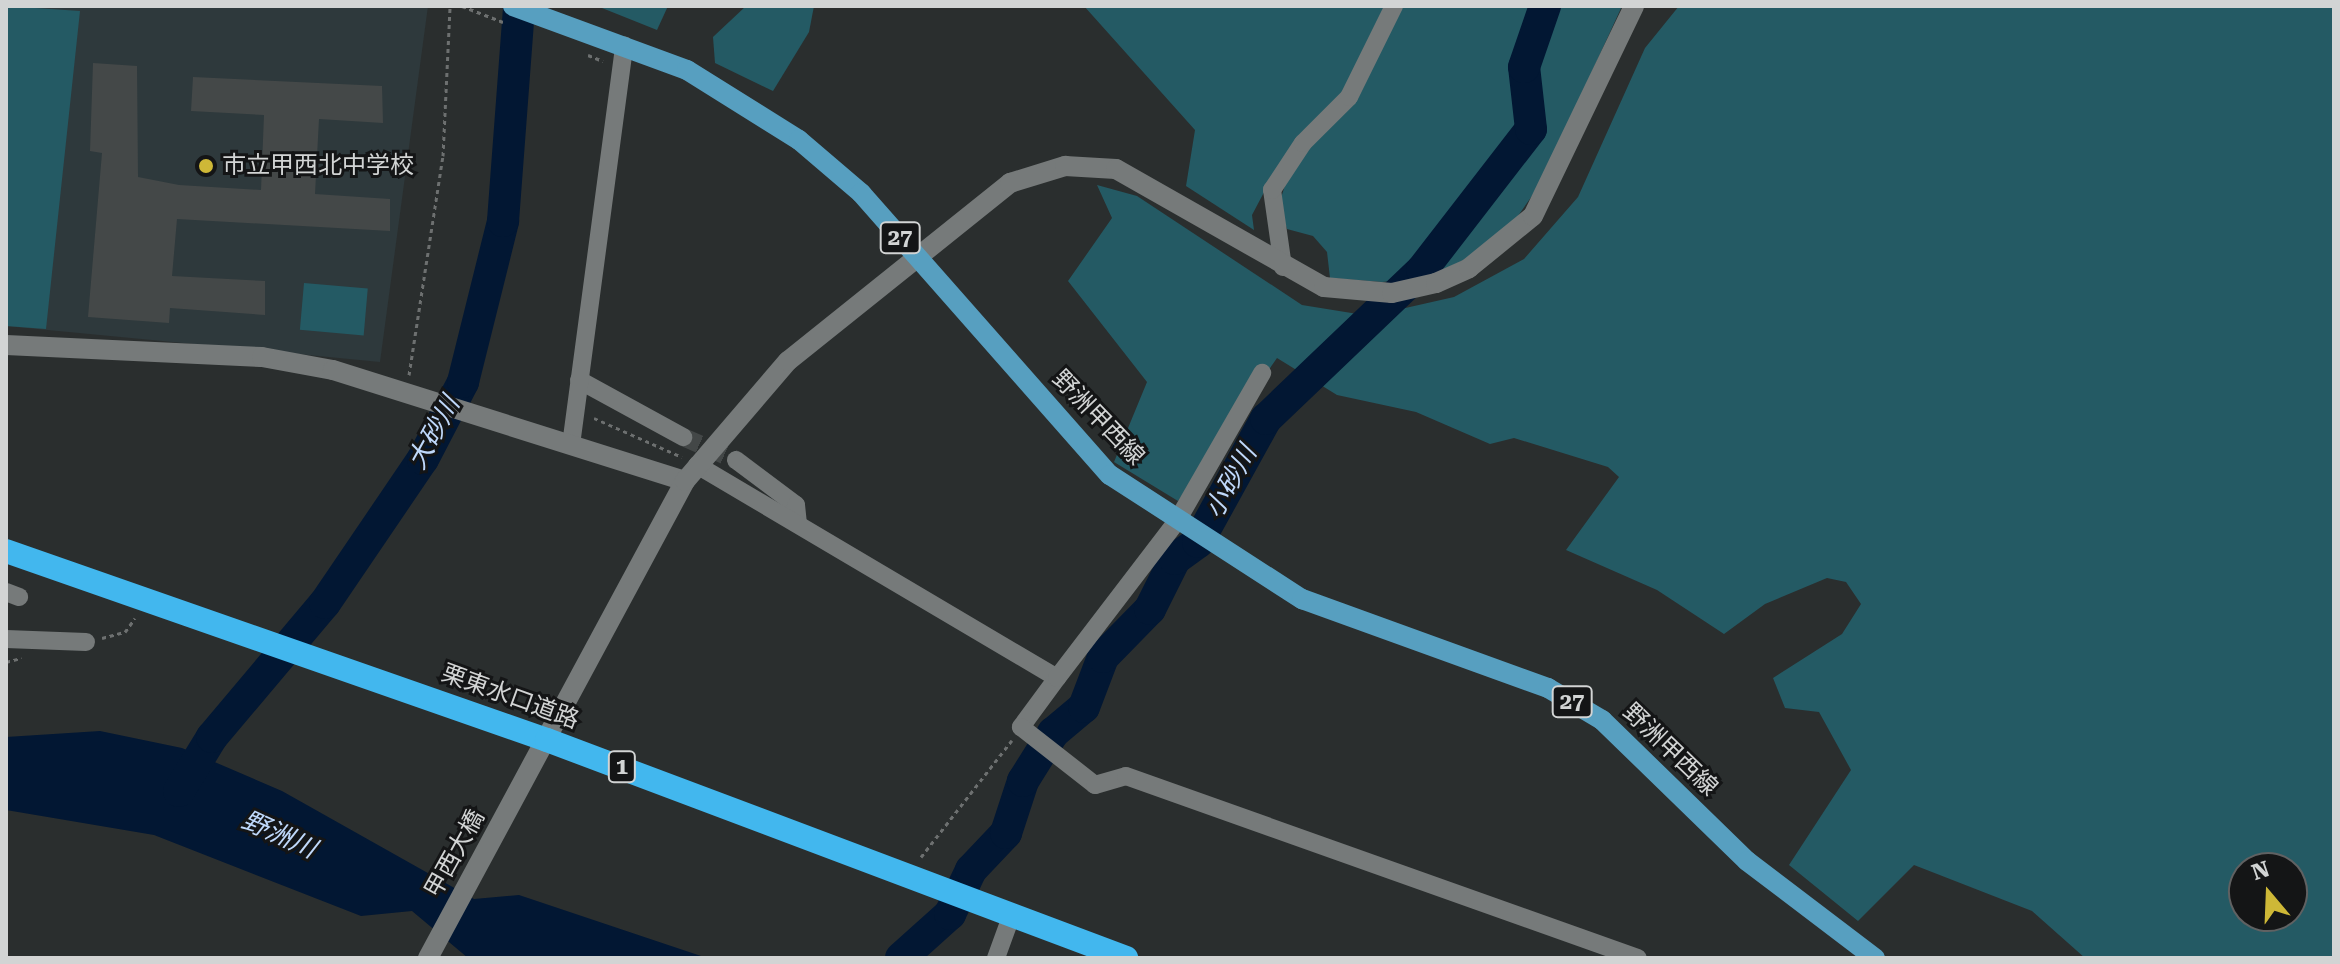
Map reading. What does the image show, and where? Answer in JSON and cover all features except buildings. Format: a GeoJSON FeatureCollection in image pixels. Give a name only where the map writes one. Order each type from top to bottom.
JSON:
{"type":"FeatureCollection","features":[{"type":"Feature","properties":{"kind":"highway","name":"栗東水口道路"},"geometry":{"type":"LineString","coordinates":[[6,551],[917,867],[975,899],[1126,958]]}},
{"type":"Feature","properties":{"kind":"main road","name":"野洲甲西線"},"geometry":{"type":"LineString","coordinates":[[513,6],[687,70],[799,140],[861,193],[1110,475],[1302,599],[1548,688],[1602,720],[1747,861],[1875,958]]}},
{"type":"Feature","properties":{"kind":"street"},"geometry":{"type":"LineString","coordinates":[[1283,267],[1272,190],[1303,143],[1349,97],[1394,6]]}},
{"type":"Feature","properties":{"kind":"street","name":"甲西大橋"},"geometry":{"type":"LineString","coordinates":[[428,958],[691,473],[779,369],[1010,183],[1043,168],[1089,165],[1142,180],[1283,267],[1324,287],[1364,294],[1436,283],[1469,268],[1533,216],[1634,6]]}},
{"type":"Feature","properties":{"kind":"street"},"geometry":{"type":"LineString","coordinates":[[571,445],[624,46]]}},
{"type":"Feature","properties":{"kind":"street"},"geometry":{"type":"LineString","coordinates":[[6,345],[262,357],[333,370],[404,396],[571,445],[691,473],[798,524],[1057,678]]}},
{"type":"Feature","properties":{"kind":"street"},"geometry":{"type":"LineString","coordinates":[[1262,373],[1177,521],[1021,727],[1099,786],[1126,776],[1638,958]]}},
{"type":"Feature","properties":{"kind":"street"},"geometry":{"type":"LineString","coordinates":[[579,380],[683,437]]}},
{"type":"Feature","properties":{"kind":"street"},"geometry":{"type":"LineString","coordinates":[[736,460],[796,505],[798,524]]}},
{"type":"Feature","properties":{"kind":"street"},"geometry":{"type":"LineString","coordinates":[[6,639],[86,642]]}},
{"type":"Feature","properties":{"kind":"street"},"geometry":{"type":"LineString","coordinates":[[996,958],[1012,914]]}},
{"type":"Feature","properties":{"kind":"path"},"geometry":{"type":"LineString","coordinates":[[404,396],[443,156],[450,6]]}},
{"type":"Feature","properties":{"kind":"path"},"geometry":{"type":"LineString","coordinates":[[576,409],[691,473]]}},
{"type":"Feature","properties":{"kind":"path"},"geometry":{"type":"LineString","coordinates":[[917,867],[1021,727]]}},
{"type":"Feature","properties":{"kind":"shaded area","name":"市立甲西北中学校"},"geometry":{"type":"Polygon","coordinates":[[[6,6],[428,6],[380,362],[6,326],[6,6]]]}},
{"type":"Feature","properties":{"kind":"shaded area"},"geometry":{"type":"Polygon","coordinates":[[[6,6],[80,11],[46,329],[6,326],[6,6]]]}},
{"type":"Feature","properties":{"kind":"shaded area"},"geometry":{"type":"Polygon","coordinates":[[[597,6],[668,6],[657,30],[597,6]]]}},
{"type":"Feature","properties":{"kind":"shaded area"},"geometry":{"type":"Polygon","coordinates":[[[746,6],[814,6],[809,32],[773,91],[715,63],[713,37],[746,6]]]}},
{"type":"Feature","properties":{"kind":"shaded area"},"geometry":{"type":"Polygon","coordinates":[[[1084,6],[1622,6],[1541,183],[1513,223],[1472,256],[1429,277],[1382,282],[1330,278],[1327,252],[1313,236],[1287,229],[1279,204],[1288,176],[1271,179],[1252,215],[1254,230],[1186,186],[1195,130],[1084,6]]]}},
{"type":"Feature","properties":{"kind":"shaded area"},"geometry":{"type":"Polygon","coordinates":[[[1679,6],[2334,6],[2334,958],[2085,958],[2032,911],[1914,865],[1858,921],[1789,865],[1851,770],[1819,712],[1785,708],[1773,678],[1842,634],[1861,604],[1846,582],[1827,578],[1765,604],[1724,634],[1657,590],[1566,550],[1619,477],[1608,467],[1514,438],[1490,444],[1416,412],[1337,395],[1277,358],[1178,501],[1114,462],[1147,382],[1068,281],[1112,218],[1097,185],[1137,196],[1302,305],[1370,316],[1454,297],[1524,259],[1578,197],[1645,48],[1679,6]]]}},
{"type":"Feature","properties":{"kind":"shaded area"},"geometry":{"type":"Polygon","coordinates":[[[304,283],[368,289],[364,335],[300,330],[304,283]]]}},
{"type":"Feature","properties":{"kind":"water","name":"野洲川"},"geometry":{"type":"Polygon","coordinates":[[[100,731],[182,748],[282,791],[474,899],[519,895],[707,958],[468,958],[412,911],[361,916],[154,835],[6,810],[6,737],[100,731]]]}},
{"type":"Feature","properties":{"kind":"waterway","name":"大砂川"},"geometry":{"type":"LineString","coordinates":[[179,791],[212,737],[325,603],[423,459],[463,382],[503,221],[519,6]]}},
{"type":"Feature","properties":{"kind":"waterway","name":"小砂川"},"geometry":{"type":"LineString","coordinates":[[901,958],[950,914],[971,870],[1006,833],[1023,781],[1053,733],[1084,707],[1103,657],[1150,609],[1175,559],[1198,542],[1266,419],[1422,270],[1531,129],[1524,67],[1545,6]]}},
{"type":"Feature","properties":{"kind":"tunnel"},"geometry":{"type":"LineString","coordinates":[[683,437],[736,460]]}},
{"type":"Feature","properties":{"kind":"place","name":"市立甲西北中学校"},"geometry":{"type":"Point","coordinates":[206,166]}}]}
